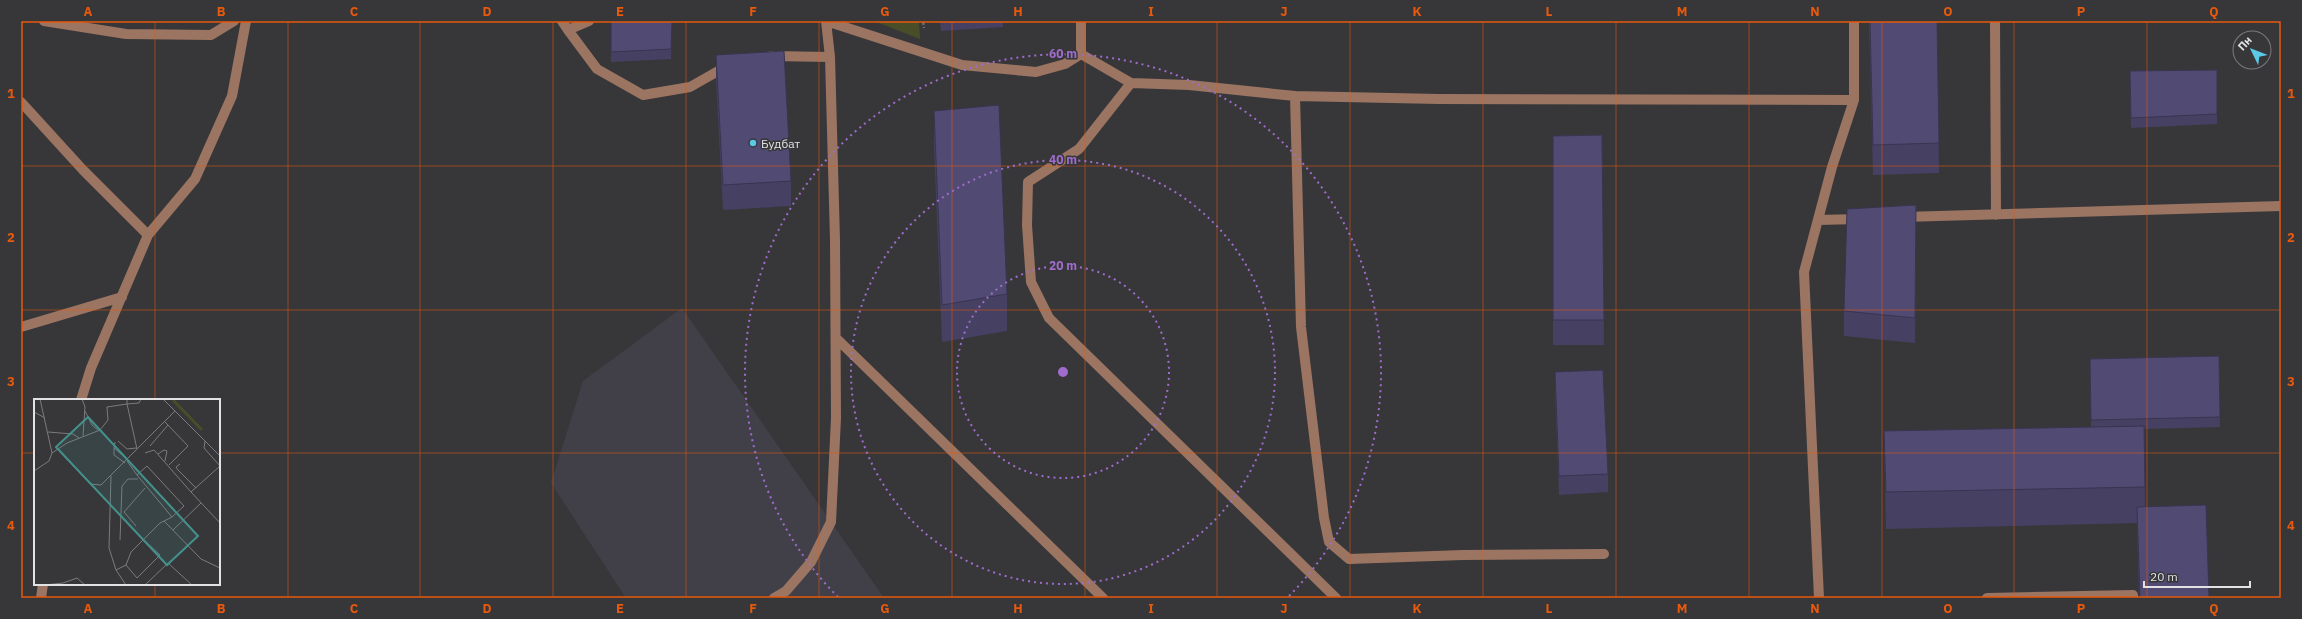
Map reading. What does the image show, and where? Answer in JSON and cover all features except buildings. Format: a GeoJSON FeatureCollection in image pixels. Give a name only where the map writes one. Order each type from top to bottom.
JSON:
{"type":"FeatureCollection","features":[{"type":"Feature","properties":{"kind":"street"},"geometry":{"type":"LineString","coordinates":[[44,21],[126,34],[211,35],[234,21]]}},
{"type":"Feature","properties":{"kind":"street"},"geometry":{"type":"LineString","coordinates":[[81,399],[91,368],[148,235],[195,179],[232,96],[246,21]]}},
{"type":"Feature","properties":{"kind":"street"},"geometry":{"type":"LineString","coordinates":[[562,21],[597,69],[643,95],[690,87],[734,62]]}},
{"type":"Feature","properties":{"kind":"street"},"geometry":{"type":"LineString","coordinates":[[568,30],[589,21]]}},
{"type":"Feature","properties":{"kind":"street"},"geometry":{"type":"LineString","coordinates":[[774,598],[786,591],[811,562],[831,522],[836,418],[836,338],[830,57],[826,21],[962,64],[1036,72],[1065,64],[1081,54]]}},
{"type":"Feature","properties":{"kind":"street"},"geometry":{"type":"LineString","coordinates":[[1081,21],[1081,54]]}},
{"type":"Feature","properties":{"kind":"street"},"geometry":{"type":"LineString","coordinates":[[1819,598],[1804,272],[1854,100],[1854,21]]}},
{"type":"Feature","properties":{"kind":"street"},"geometry":{"type":"LineString","coordinates":[[1995,21],[1996,215]]}},
{"type":"Feature","properties":{"kind":"street"},"geometry":{"type":"LineString","coordinates":[[1081,54],[1131,83],[1189,85],[1296,96],[1439,99],[1854,100]]}},
{"type":"Feature","properties":{"kind":"street"},"geometry":{"type":"LineString","coordinates":[[762,56],[830,57]]}},
{"type":"Feature","properties":{"kind":"street"},"geometry":{"type":"LineString","coordinates":[[1131,83],[1079,149],[1028,182],[1027,225],[1031,282],[1049,318],[1336,598]]}},
{"type":"Feature","properties":{"kind":"street"},"geometry":{"type":"LineString","coordinates":[[1296,96],[1301,327],[1324,518],[1329,542],[1349,559],[1463,555],[1604,554]]}},
{"type":"Feature","properties":{"kind":"street"},"geometry":{"type":"LineString","coordinates":[[21,102],[83,170],[148,235]]}},
{"type":"Feature","properties":{"kind":"street"},"geometry":{"type":"LineString","coordinates":[[1896,218],[2281,206]]}},
{"type":"Feature","properties":{"kind":"street"},"geometry":{"type":"LineString","coordinates":[[1818,220],[1872,218]]}},
{"type":"Feature","properties":{"kind":"street"},"geometry":{"type":"LineString","coordinates":[[21,326],[122,297]]}},
{"type":"Feature","properties":{"kind":"street"},"geometry":{"type":"LineString","coordinates":[[836,338],[1103,598]]}},
{"type":"Feature","properties":{"kind":"street"},"geometry":{"type":"LineString","coordinates":[[41,598],[43,585]]}},
{"type":"Feature","properties":{"kind":"street"},"geometry":{"type":"LineString","coordinates":[[1987,598],[2133,595],[2133,598]]}},
{"type":"Feature","properties":{"kind":"shaded area"},"geometry":{"type":"Polygon","coordinates":[[[682,308],[884,598],[626,598],[551,483],[583,381],[682,308]]]}},
{"type":"Feature","properties":{"kind":"green space"},"geometry":{"type":"Polygon","coordinates":[[[874,21],[919,21],[920,39],[874,21]]]}},
{"type":"Feature","properties":{"kind":"place","name":"Будбат"},"geometry":{"type":"Point","coordinates":[753,143]}}]}
